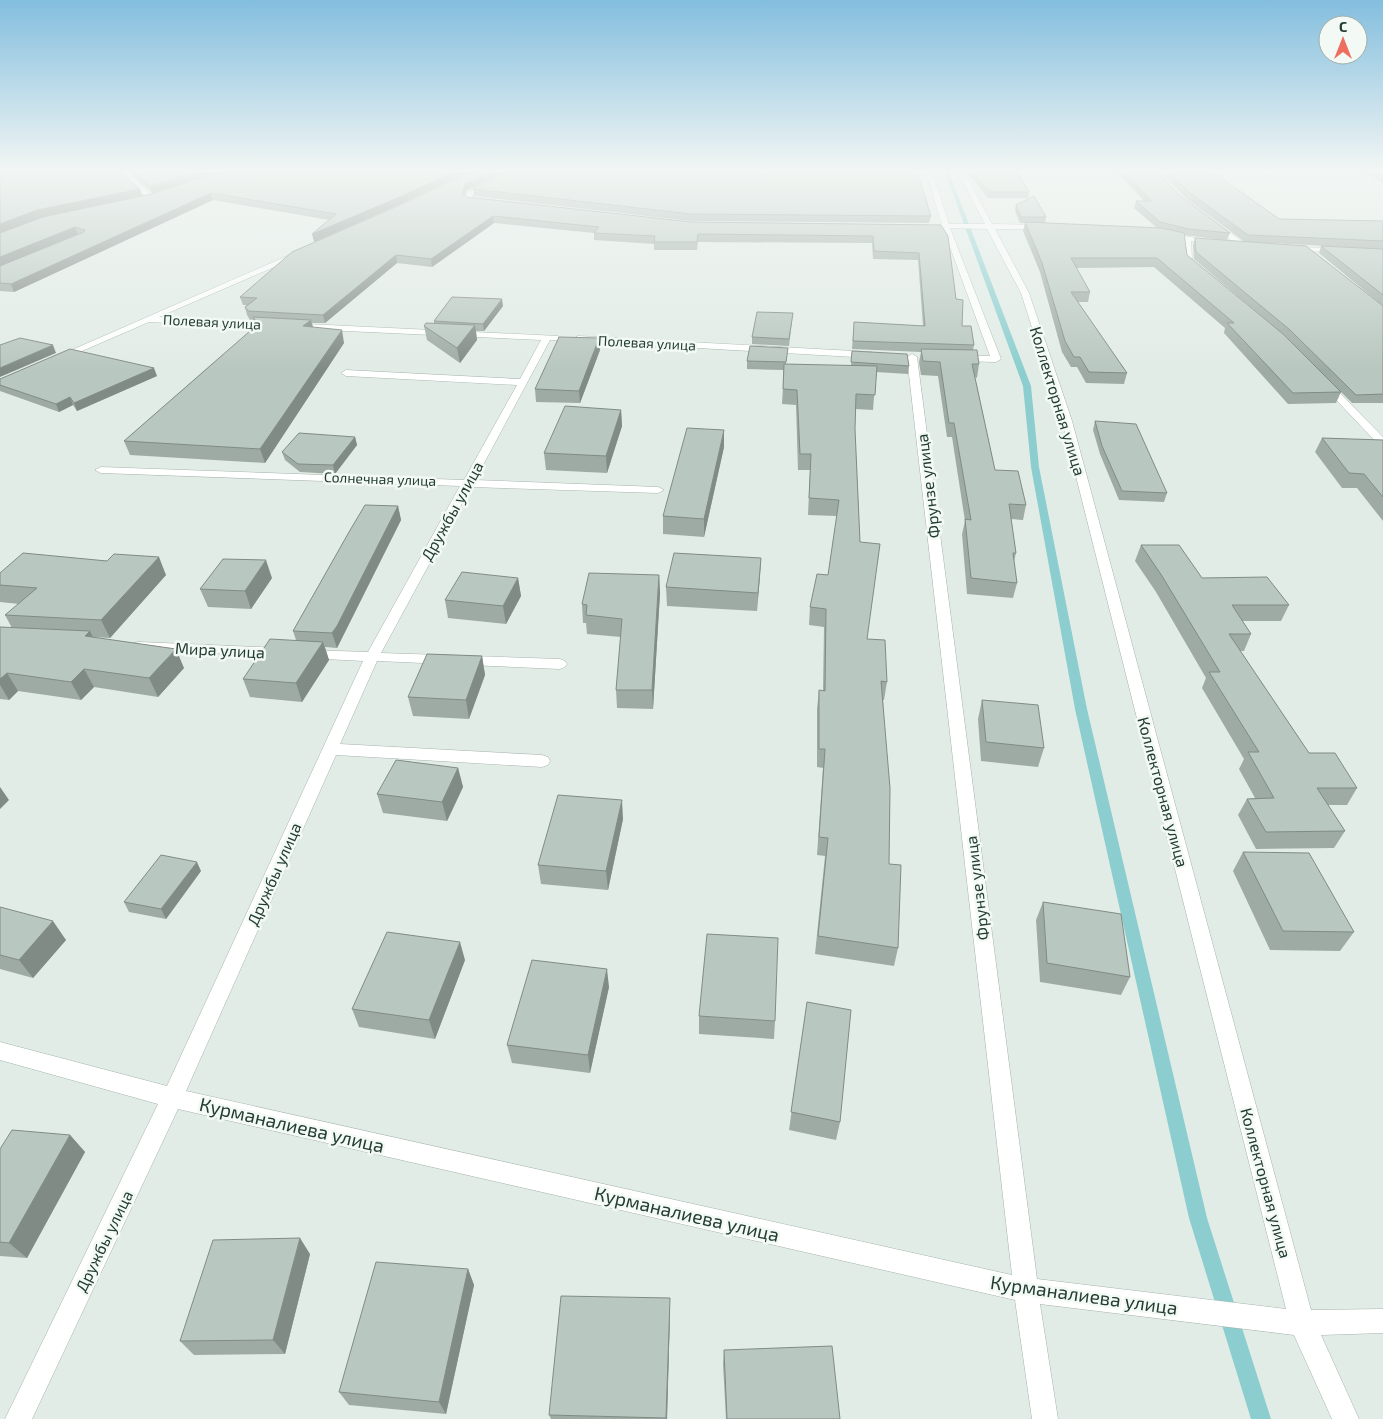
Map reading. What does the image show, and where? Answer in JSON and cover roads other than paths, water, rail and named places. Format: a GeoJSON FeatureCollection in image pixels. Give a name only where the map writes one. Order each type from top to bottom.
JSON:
{"type":"FeatureCollection","features":[{"type":"Feature","properties":{"kind":"street"},"geometry":{"type":"LineString","coordinates":[[950,358],[996,359],[951,238]]}},
{"type":"Feature","properties":{"kind":"street","name":"Коллекторная улица"},"geometry":{"type":"LineString","coordinates":[[997,238],[1025,293],[1067,421],[1302,1323],[1346,1419]]}},
{"type":"Feature","properties":{"kind":"street"},"geometry":{"type":"LineString","coordinates":[[1181,238],[1252,247]]}},
{"type":"Feature","properties":{"kind":"street"},"geometry":{"type":"LineString","coordinates":[[1233,238],[1244,246]]}},
{"type":"Feature","properties":{"kind":"street"},"geometry":{"type":"LineString","coordinates":[[1188,240],[1188,261],[1210,279]]}},
{"type":"Feature","properties":{"kind":"street"},"geometry":{"type":"LineString","coordinates":[[1279,248],[1344,251]]}},
{"type":"Feature","properties":{"kind":"street"},"geometry":{"type":"LineString","coordinates":[[43,364],[308,249]]}},
{"type":"Feature","properties":{"kind":"street"},"geometry":{"type":"LineString","coordinates":[[1306,250],[1314,256]]}},
{"type":"Feature","properties":{"kind":"street","name":"Полевая улица"},"geometry":{"type":"LineString","coordinates":[[147,319],[883,355]]}},
{"type":"Feature","properties":{"kind":"street","name":"Дружбы улица"},"geometry":{"type":"LineString","coordinates":[[18,1419],[172,1098],[372,657],[547,338]]}},
{"type":"Feature","properties":{"kind":"street","name":"Фрунзе улица"},"geometry":{"type":"LineString","coordinates":[[912,357],[1026,1290],[1045,1419]]}},
{"type":"Feature","properties":{"kind":"street"},"geometry":{"type":"LineString","coordinates":[[346,373],[523,382]]}},
{"type":"Feature","properties":{"kind":"street"},"geometry":{"type":"LineString","coordinates":[[1317,375],[1383,443]]}},
{"type":"Feature","properties":{"kind":"street","name":"Солнечная улица"},"geometry":{"type":"LineString","coordinates":[[101,470],[658,490]]}},
{"type":"Feature","properties":{"kind":"street","name":"Мира улица"},"geometry":{"type":"LineString","coordinates":[[127,645],[560,664]]}},
{"type":"Feature","properties":{"kind":"street"},"geometry":{"type":"LineString","coordinates":[[331,749],[542,761]]}},
{"type":"Feature","properties":{"kind":"street","name":"Курманалиева улица"},"geometry":{"type":"LineString","coordinates":[[0,1050],[172,1098],[1026,1290],[1302,1323],[1383,1321]]}},
{"type":"Feature","properties":{"kind":"waterway"},"geometry":{"type":"LineString","coordinates":[[972,238],[1027,386],[1035,467],[1081,709],[1198,1218],[1261,1419]]}}]}
